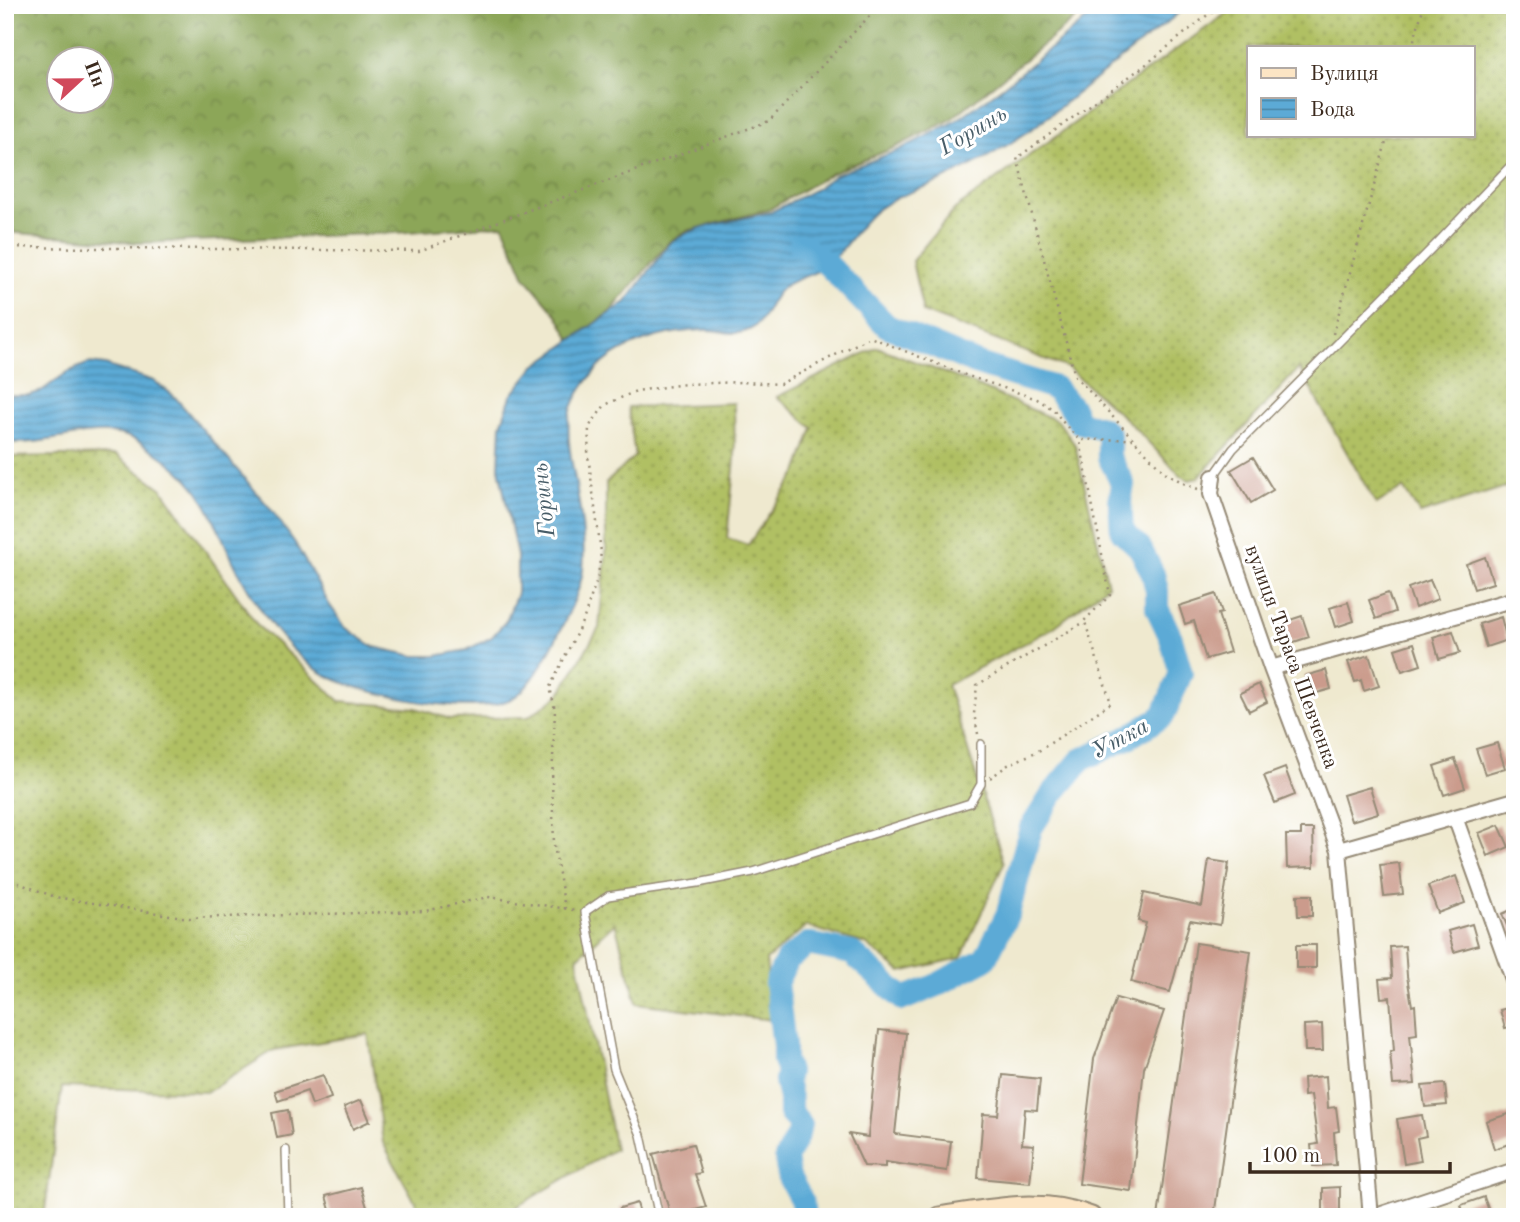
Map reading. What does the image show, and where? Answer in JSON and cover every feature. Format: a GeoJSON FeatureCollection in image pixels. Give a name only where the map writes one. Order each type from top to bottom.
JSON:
{"type":"FeatureCollection","features":[{"type":"Feature","properties":{"kind":"main road"},"geometry":{"type":"LineString","coordinates":[[939,1217],[1023,1205],[1058,1208],[1091,1217]]}},
{"type":"Feature","properties":{"kind":"street","name":"вулиця Тараса Шевченка"},"geometry":{"type":"LineString","coordinates":[[1213,477],[1212,494],[1271,668],[1339,850],[1372,1217]]}},
{"type":"Feature","properties":{"kind":"street"},"geometry":{"type":"LineString","coordinates":[[1271,668],[1515,598]]}},
{"type":"Feature","properties":{"kind":"street"},"geometry":{"type":"LineString","coordinates":[[1339,850],[1515,800]]}},
{"type":"Feature","properties":{"kind":"street"},"geometry":{"type":"LineString","coordinates":[[1455,817],[1515,985]]}},
{"type":"Feature","properties":{"kind":"street"},"geometry":{"type":"LineString","coordinates":[[1372,1217],[1515,1170]]}},
{"type":"Feature","properties":{"kind":"lane"},"geometry":{"type":"LineString","coordinates":[[1213,477],[1233,449],[1515,161]]}},
{"type":"Feature","properties":{"kind":"lane"},"geometry":{"type":"LineString","coordinates":[[659,1217],[644,1144],[614,1069],[585,912],[608,896],[753,872],[970,803],[981,784],[981,744]]}},
{"type":"Feature","properties":{"kind":"lane"},"geometry":{"type":"LineString","coordinates":[[286,1150],[288,1217]]}},
{"type":"Feature","properties":{"kind":"path"},"geometry":{"type":"LineString","coordinates":[[5,247],[419,251],[769,121],[880,5]]}},
{"type":"Feature","properties":{"kind":"path"},"geometry":{"type":"LineString","coordinates":[[1212,494],[1185,484],[1163,471],[1075,376],[1017,158],[1114,89],[1220,5]]}},
{"type":"Feature","properties":{"kind":"path"},"geometry":{"type":"LineString","coordinates":[[1412,46],[1424,5]]}},
{"type":"Feature","properties":{"kind":"path"},"geometry":{"type":"LineString","coordinates":[[1328,353],[1388,136]]}},
{"type":"Feature","properties":{"kind":"path"},"geometry":{"type":"LineString","coordinates":[[565,909],[554,845],[552,781],[555,710],[550,687],[584,618],[598,576],[601,552],[589,455],[589,427],[605,405],[636,391],[686,384],[780,384],[870,338],[965,375],[1037,399],[1054,410],[1080,440],[1110,595],[1084,621],[977,685],[974,714],[981,744]]}},
{"type":"Feature","properties":{"kind":"path"},"geometry":{"type":"LineString","coordinates":[[1080,440],[1133,439]]}},
{"type":"Feature","properties":{"kind":"path"},"geometry":{"type":"LineString","coordinates":[[981,784],[1008,765],[1040,750],[1111,703],[1084,621]]}},
{"type":"Feature","properties":{"kind":"path"},"geometry":{"type":"LineString","coordinates":[[5,878],[55,897],[189,918],[425,911],[488,897],[585,912]]}},
{"type":"Feature","properties":{"kind":"green space"},"geometry":{"type":"Polygon","coordinates":[[[5,5],[1092,5],[950,120],[896,147],[832,173],[768,210],[687,231],[669,242],[610,312],[571,340],[557,315],[525,277],[503,225],[395,233],[140,243],[5,232],[5,5]]]}},
{"type":"Feature","properties":{"kind":"green space"},"geometry":{"type":"Polygon","coordinates":[[[1238,5],[1515,5],[1515,484],[1420,514],[1403,488],[1376,504],[1299,368],[1198,478],[1189,480],[1181,476],[1129,422],[1068,368],[923,312],[912,261],[955,209],[1238,5]]]}},
{"type":"Feature","properties":{"kind":"green space"},"geometry":{"type":"Polygon","coordinates":[[[877,347],[1058,421],[1075,445],[1108,585],[1053,628],[947,685],[1004,863],[961,958],[901,972],[866,944],[806,926],[766,960],[772,1020],[637,1003],[615,923],[577,958],[615,1149],[504,1214],[420,1211],[383,1143],[368,1034],[274,1050],[207,1092],[62,1087],[44,1217],[5,1217],[5,457],[116,455],[162,489],[258,626],[340,701],[416,708],[450,719],[528,717],[559,695],[599,628],[606,554],[606,483],[635,456],[628,407],[734,403],[735,458],[727,538],[748,545],[797,473],[813,428],[777,397],[877,347]]]}},
{"type":"Feature","properties":{"kind":"water","name":"Горинь"},"geometry":{"type":"Polygon","coordinates":[[[1104,5],[1189,5],[1032,129],[964,169],[900,196],[878,209],[827,265],[781,289],[763,317],[749,330],[738,333],[690,331],[662,336],[621,351],[594,372],[576,398],[569,419],[570,449],[583,536],[584,559],[579,586],[559,633],[535,675],[516,696],[500,703],[452,705],[397,697],[349,685],[317,670],[290,646],[256,602],[197,490],[171,463],[136,440],[123,435],[90,433],[33,442],[5,442],[5,395],[40,392],[68,372],[89,363],[105,365],[154,381],[174,396],[270,508],[295,543],[329,604],[346,628],[374,647],[415,656],[436,656],[467,650],[492,637],[506,621],[517,593],[517,556],[499,468],[501,425],[511,396],[535,366],[626,302],[670,243],[700,228],[771,212],[814,190],[835,175],[899,150],[954,122],[1000,89],[1104,5]]]}},
{"type":"Feature","properties":{"kind":"building"},"geometry":{"type":"Polygon","coordinates":[[[1253,457],[1273,490],[1251,503],[1231,470],[1253,457]]]}},
{"type":"Feature","properties":{"kind":"building"},"geometry":{"type":"Polygon","coordinates":[[[1485,557],[1493,583],[1474,589],[1466,564],[1485,557]]]}},
{"type":"Feature","properties":{"kind":"building"},"geometry":{"type":"Polygon","coordinates":[[[1430,580],[1438,599],[1415,608],[1408,588],[1430,580]]]}},
{"type":"Feature","properties":{"kind":"building"},"geometry":{"type":"Polygon","coordinates":[[[1388,593],[1395,612],[1376,619],[1369,600],[1388,593]]]}},
{"type":"Feature","properties":{"kind":"building"},"geometry":{"type":"Polygon","coordinates":[[[1216,594],[1222,613],[1218,614],[1230,652],[1206,659],[1194,621],[1185,624],[1179,606],[1216,594]]]}},
{"type":"Feature","properties":{"kind":"building"},"geometry":{"type":"Polygon","coordinates":[[[1348,602],[1354,621],[1336,627],[1330,608],[1348,602]]]}},
{"type":"Feature","properties":{"kind":"building"},"geometry":{"type":"Polygon","coordinates":[[[1302,616],[1309,637],[1291,643],[1284,622],[1302,616]]]}},
{"type":"Feature","properties":{"kind":"building"},"geometry":{"type":"Polygon","coordinates":[[[1501,617],[1507,640],[1486,647],[1479,624],[1501,617]]]}},
{"type":"Feature","properties":{"kind":"building"},"geometry":{"type":"Polygon","coordinates":[[[1453,631],[1460,653],[1439,659],[1433,637],[1453,631]]]}},
{"type":"Feature","properties":{"kind":"building"},"geometry":{"type":"Polygon","coordinates":[[[1414,643],[1421,665],[1402,671],[1395,649],[1414,643]]]}},
{"type":"Feature","properties":{"kind":"building"},"geometry":{"type":"Polygon","coordinates":[[[1369,655],[1379,686],[1364,691],[1361,680],[1355,682],[1348,662],[1369,655]]]}},
{"type":"Feature","properties":{"kind":"building"},"geometry":{"type":"Polygon","coordinates":[[[1326,670],[1331,689],[1310,695],[1305,676],[1326,670]]]}},
{"type":"Feature","properties":{"kind":"building"},"geometry":{"type":"Polygon","coordinates":[[[1259,684],[1267,702],[1249,711],[1240,693],[1259,684]]]}},
{"type":"Feature","properties":{"kind":"building"},"geometry":{"type":"Polygon","coordinates":[[[1497,743],[1505,768],[1485,774],[1476,749],[1497,743]]]}},
{"type":"Feature","properties":{"kind":"building"},"geometry":{"type":"Polygon","coordinates":[[[1455,759],[1465,788],[1444,795],[1434,766],[1455,759]]]}},
{"type":"Feature","properties":{"kind":"building"},"geometry":{"type":"Polygon","coordinates":[[[1285,768],[1295,795],[1275,803],[1264,776],[1285,768]]]}},
{"type":"Feature","properties":{"kind":"building"},"geometry":{"type":"Polygon","coordinates":[[[1370,787],[1378,813],[1351,821],[1343,795],[1370,787]]]}},
{"type":"Feature","properties":{"kind":"building"},"geometry":{"type":"Polygon","coordinates":[[[1499,825],[1509,847],[1488,856],[1479,833],[1499,825]]]}},
{"type":"Feature","properties":{"kind":"building"},"geometry":{"type":"Polygon","coordinates":[[[1301,829],[1313,829],[1314,867],[1287,868],[1286,835],[1301,835],[1301,829]]]}},
{"type":"Feature","properties":{"kind":"building"},"geometry":{"type":"Polygon","coordinates":[[[1209,860],[1229,863],[1220,925],[1190,920],[1170,992],[1131,982],[1146,923],[1138,921],[1144,893],[1202,906],[1209,860]]]}},
{"type":"Feature","properties":{"kind":"building"},"geometry":{"type":"Polygon","coordinates":[[[1399,863],[1403,894],[1384,896],[1380,865],[1399,863]]]}},
{"type":"Feature","properties":{"kind":"building"},"geometry":{"type":"Polygon","coordinates":[[[1456,876],[1465,903],[1438,913],[1428,886],[1456,876]]]}},
{"type":"Feature","properties":{"kind":"building"},"geometry":{"type":"Polygon","coordinates":[[[1297,895],[1312,895],[1312,916],[1298,916],[1297,895]]]}},
{"type":"Feature","properties":{"kind":"building"},"geometry":{"type":"Polygon","coordinates":[[[1515,908],[1515,944],[1502,914],[1515,908]]]}},
{"type":"Feature","properties":{"kind":"building"},"geometry":{"type":"Polygon","coordinates":[[[1472,924],[1478,945],[1454,952],[1448,931],[1472,924]]]}},
{"type":"Feature","properties":{"kind":"building"},"geometry":{"type":"Polygon","coordinates":[[[1196,943],[1251,951],[1214,1217],[1158,1217],[1196,943]]]}},
{"type":"Feature","properties":{"kind":"building"},"geometry":{"type":"Polygon","coordinates":[[[1296,945],[1316,945],[1316,968],[1296,968],[1296,945]]]}},
{"type":"Feature","properties":{"kind":"building"},"geometry":{"type":"Polygon","coordinates":[[[1405,946],[1412,1006],[1415,1005],[1417,1034],[1410,1035],[1415,1084],[1393,1085],[1390,1052],[1394,1051],[1390,997],[1381,998],[1379,979],[1392,978],[1390,947],[1405,946]]]}},
{"type":"Feature","properties":{"kind":"building"},"geometry":{"type":"Polygon","coordinates":[[[1116,998],[1164,1011],[1144,1068],[1131,1191],[1079,1184],[1094,1059],[1116,998]]]}},
{"type":"Feature","properties":{"kind":"building"},"geometry":{"type":"Polygon","coordinates":[[[1515,1006],[1515,1026],[1505,1028],[1500,1010],[1515,1006]]]}},
{"type":"Feature","properties":{"kind":"building"},"geometry":{"type":"Polygon","coordinates":[[[1322,1024],[1323,1051],[1305,1051],[1304,1025],[1322,1024]]]}},
{"type":"Feature","properties":{"kind":"building"},"geometry":{"type":"Polygon","coordinates":[[[879,1030],[906,1033],[895,1134],[951,1141],[947,1171],[885,1162],[885,1167],[864,1166],[849,1134],[868,1137],[879,1030]]]}},
{"type":"Feature","properties":{"kind":"building"},"geometry":{"type":"Polygon","coordinates":[[[323,1075],[331,1098],[312,1105],[307,1091],[278,1101],[275,1091],[323,1075]]]}},
{"type":"Feature","properties":{"kind":"building"},"geometry":{"type":"Polygon","coordinates":[[[1003,1075],[1040,1079],[1037,1110],[1025,1109],[1022,1144],[1034,1145],[1030,1183],[978,1178],[983,1114],[998,1115],[1003,1075]]]}},
{"type":"Feature","properties":{"kind":"building"},"geometry":{"type":"Polygon","coordinates":[[[1326,1076],[1328,1108],[1336,1107],[1339,1131],[1334,1132],[1336,1165],[1313,1166],[1311,1145],[1318,1144],[1311,1095],[1304,1096],[1303,1078],[1326,1076]]]}},
{"type":"Feature","properties":{"kind":"building"},"geometry":{"type":"Polygon","coordinates":[[[1445,1084],[1447,1105],[1425,1107],[1422,1086],[1445,1084]]]}},
{"type":"Feature","properties":{"kind":"building"},"geometry":{"type":"Polygon","coordinates":[[[361,1100],[370,1121],[353,1129],[344,1107],[361,1100]]]}},
{"type":"Feature","properties":{"kind":"building"},"geometry":{"type":"Polygon","coordinates":[[[288,1110],[292,1135],[277,1138],[272,1113],[288,1110]]]}},
{"type":"Feature","properties":{"kind":"building"},"geometry":{"type":"Polygon","coordinates":[[[1515,1112],[1515,1142],[1494,1149],[1486,1121],[1515,1112]]]}},
{"type":"Feature","properties":{"kind":"building"},"geometry":{"type":"Polygon","coordinates":[[[1422,1115],[1426,1136],[1417,1138],[1421,1161],[1404,1164],[1397,1119],[1422,1115]]]}},
{"type":"Feature","properties":{"kind":"building"},"geometry":{"type":"Polygon","coordinates":[[[693,1144],[701,1173],[695,1174],[706,1207],[671,1217],[653,1154],[693,1144]]]}},
{"type":"Feature","properties":{"kind":"building"},"geometry":{"type":"Polygon","coordinates":[[[361,1187],[369,1214],[332,1217],[326,1196],[361,1187]]]}},
{"type":"Feature","properties":{"kind":"building"},"geometry":{"type":"Polygon","coordinates":[[[1340,1187],[1340,1217],[1323,1217],[1323,1188],[1340,1187]]]}},
{"type":"Feature","properties":{"kind":"building"},"geometry":{"type":"Polygon","coordinates":[[[1484,1197],[1491,1217],[1465,1217],[1461,1205],[1484,1197]]]}},
{"type":"Feature","properties":{"kind":"building"},"geometry":{"type":"Polygon","coordinates":[[[637,1203],[641,1217],[623,1217],[620,1208],[637,1203]]]}},
{"type":"Feature","properties":{"kind":"waterway","name":"Утка"},"geometry":{"type":"LineString","coordinates":[[801,245],[828,265],[887,326],[978,364],[1055,388],[1072,408],[1079,422],[1102,428],[1109,435],[1109,457],[1123,484],[1120,501],[1122,531],[1140,548],[1153,574],[1157,608],[1171,638],[1181,673],[1163,716],[1127,738],[1081,760],[1054,792],[1031,828],[1008,913],[985,959],[935,986],[903,999],[852,953],[808,944],[787,960],[776,983],[784,1060],[788,1072],[786,1081],[790,1113],[800,1124],[786,1158],[789,1177],[802,1201],[804,1217]]}}]}
